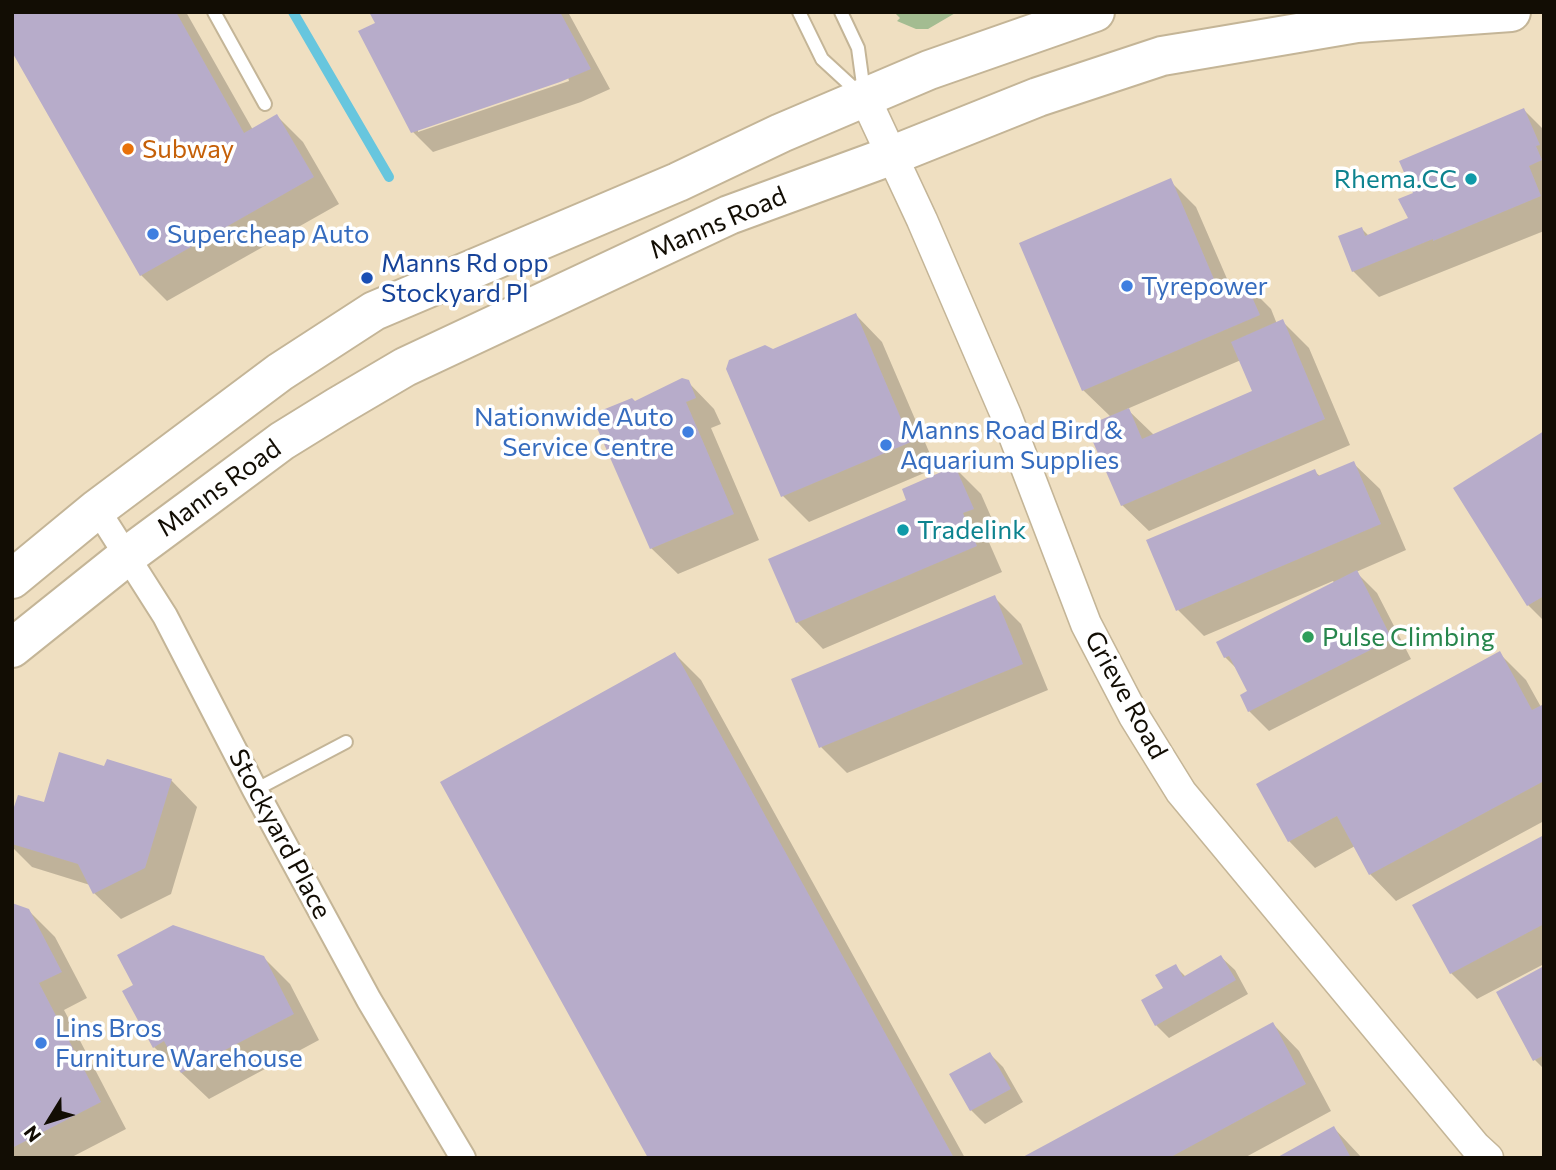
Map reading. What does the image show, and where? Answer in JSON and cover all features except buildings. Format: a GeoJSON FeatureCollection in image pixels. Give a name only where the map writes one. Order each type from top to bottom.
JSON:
{"type":"FeatureCollection","features":[{"type":"Feature","properties":{"kind":"main road","name":"Manns Road"},"geometry":{"type":"LineString","coordinates":[[12,579],[97,509],[280,372],[374,312],[929,70],[1095,12]]}},
{"type":"Feature","properties":{"kind":"main road","name":"Manns Road"},"geometry":{"type":"LineString","coordinates":[[12,648],[127,556],[282,441],[405,367],[729,215],[893,155],[1038,97],[1163,56],[1357,23],[1511,12]]}},
{"type":"Feature","properties":{"kind":"street","name":"Grieve Road"},"geometry":{"type":"LineString","coordinates":[[865,98],[893,155],[1006,415],[1086,624],[1134,716],[1181,792],[1488,1158]]}},
{"type":"Feature","properties":{"kind":"street","name":"Stockyard Place"},"geometry":{"type":"LineString","coordinates":[[97,509],[165,616],[255,790],[369,1000],[463,1158]]}},
{"type":"Feature","properties":{"kind":"lane"},"geometry":{"type":"LineString","coordinates":[[214,12],[265,104]]}},
{"type":"Feature","properties":{"kind":"lane"},"geometry":{"type":"LineString","coordinates":[[799,12],[822,59],[865,98]]}},
{"type":"Feature","properties":{"kind":"lane"},"geometry":{"type":"LineString","coordinates":[[841,12],[858,48],[865,98]]}},
{"type":"Feature","properties":{"kind":"lane"},"geometry":{"type":"LineString","coordinates":[[255,790],[346,742]]}},
{"type":"Feature","properties":{"kind":"green space"},"geometry":{"type":"Polygon","coordinates":[[[894,12],[957,12],[928,29],[916,29],[897,21],[900,18],[894,12]]]}},
{"type":"Feature","properties":{"kind":"waterway"},"geometry":{"type":"LineString","coordinates":[[293,12],[389,177]]}},
{"type":"Feature","properties":{"kind":"place","name":"Subway"},"geometry":{"type":"Point","coordinates":[128,149]}},
{"type":"Feature","properties":{"kind":"place","name":"Rhema.CC"},"geometry":{"type":"Point","coordinates":[1471,179]}},
{"type":"Feature","properties":{"kind":"place","name":"Supercheap Auto"},"geometry":{"type":"Point","coordinates":[153,234]}},
{"type":"Feature","properties":{"kind":"place","name":"Manns Rd opp Stockyard Pl"},"geometry":{"type":"Point","coordinates":[367,278]}},
{"type":"Feature","properties":{"kind":"place","name":"Tyrepower"},"geometry":{"type":"Point","coordinates":[1127,286]}},
{"type":"Feature","properties":{"kind":"place","name":"Nationwide Auto Service Centre"},"geometry":{"type":"Point","coordinates":[688,432]}},
{"type":"Feature","properties":{"kind":"place","name":"Manns Road Bird & Aquarium Supplies"},"geometry":{"type":"Point","coordinates":[886,445]}},
{"type":"Feature","properties":{"kind":"place","name":"Tradelink"},"geometry":{"type":"Point","coordinates":[903,530]}},
{"type":"Feature","properties":{"kind":"place","name":"Pulse Climbing"},"geometry":{"type":"Point","coordinates":[1308,637]}},
{"type":"Feature","properties":{"kind":"place","name":"Lins Bros Furniture Warehouse"},"geometry":{"type":"Point","coordinates":[41,1043]}}]}
